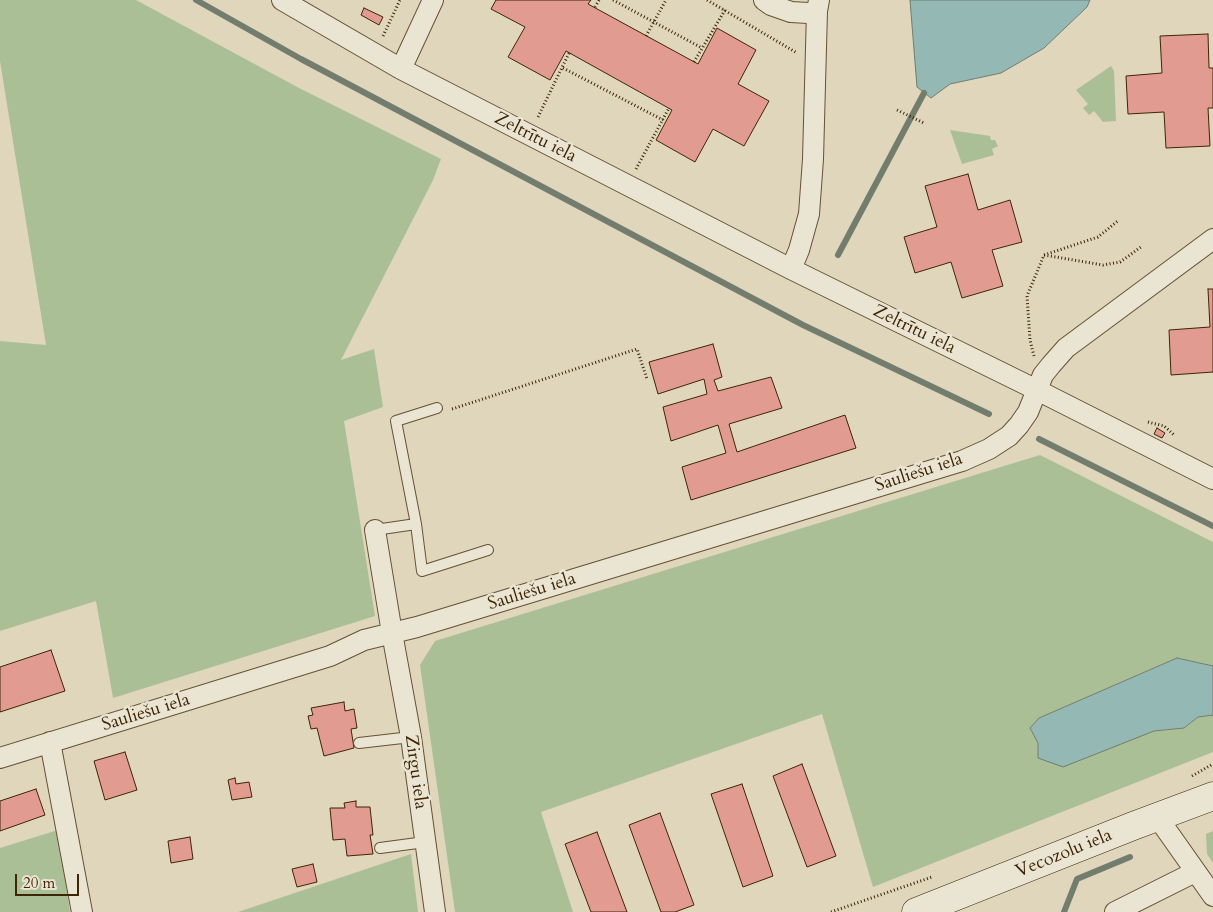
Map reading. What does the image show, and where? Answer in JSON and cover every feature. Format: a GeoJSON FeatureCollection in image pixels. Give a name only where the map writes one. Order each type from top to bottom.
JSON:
{"type":"FeatureCollection","features":[{"type":"Feature","properties":{"kind":"street","name":"Zeltrītu iela"},"geometry":{"type":"LineString","coordinates":[[282,0],[401,69],[791,270],[1213,478]]}},
{"type":"Feature","properties":{"kind":"street"},"geometry":{"type":"LineString","coordinates":[[401,69],[433,0]]}},
{"type":"Feature","properties":{"kind":"street"},"geometry":{"type":"LineString","coordinates":[[764,0],[791,12],[808,13],[818,6]]}},
{"type":"Feature","properties":{"kind":"street"},"geometry":{"type":"LineString","coordinates":[[791,270],[809,214],[813,159],[818,6]]}},
{"type":"Feature","properties":{"kind":"street"},"geometry":{"type":"LineString","coordinates":[[1037,390],[1043,375],[1066,348],[1213,239]]}},
{"type":"Feature","properties":{"kind":"street","name":"Sauliešu iela"},"geometry":{"type":"LineString","coordinates":[[0,758],[330,656],[364,640],[417,628],[962,461],[989,449],[1009,436],[1028,412],[1037,390]]}},
{"type":"Feature","properties":{"kind":"street","name":"Zirgu iela"},"geometry":{"type":"LineString","coordinates":[[375,530],[411,737],[435,912]]}},
{"type":"Feature","properties":{"kind":"street"},"geometry":{"type":"LineString","coordinates":[[50,742],[82,912]]}},
{"type":"Feature","properties":{"kind":"street","name":"Vecozolu iela"},"geometry":{"type":"LineString","coordinates":[[916,912],[1213,796]]}},
{"type":"Feature","properties":{"kind":"street"},"geometry":{"type":"LineString","coordinates":[[1158,818],[1213,896]]}},
{"type":"Feature","properties":{"kind":"street"},"geometry":{"type":"LineString","coordinates":[[1115,912],[1196,872]]}},
{"type":"Feature","properties":{"kind":"lane"},"geometry":{"type":"LineString","coordinates":[[437,408],[396,421],[416,524],[422,571],[488,550]]}},
{"type":"Feature","properties":{"kind":"lane"},"geometry":{"type":"LineString","coordinates":[[375,530],[416,524]]}},
{"type":"Feature","properties":{"kind":"lane"},"geometry":{"type":"LineString","coordinates":[[359,743],[411,737]]}},
{"type":"Feature","properties":{"kind":"lane"},"geometry":{"type":"LineString","coordinates":[[380,848],[425,842]]}},
{"type":"Feature","properties":{"kind":"path"},"geometry":{"type":"LineString","coordinates":[[379,43],[400,0]]}},
{"type":"Feature","properties":{"kind":"path"},"geometry":{"type":"LineString","coordinates":[[595,8],[599,0]]}},
{"type":"Feature","properties":{"kind":"path"},"geometry":{"type":"LineString","coordinates":[[613,0],[702,48]]}},
{"type":"Feature","properties":{"kind":"path"},"geometry":{"type":"LineString","coordinates":[[646,36],[666,0]]}},
{"type":"Feature","properties":{"kind":"path"},"geometry":{"type":"LineString","coordinates":[[707,0],[804,57]]}},
{"type":"Feature","properties":{"kind":"path"},"geometry":{"type":"LineString","coordinates":[[694,62],[725,10]]}},
{"type":"Feature","properties":{"kind":"path"},"geometry":{"type":"LineString","coordinates":[[534,124],[569,53]]}},
{"type":"Feature","properties":{"kind":"path"},"geometry":{"type":"LineString","coordinates":[[563,68],[662,120]]}},
{"type":"Feature","properties":{"kind":"path"},"geometry":{"type":"LineString","coordinates":[[637,167],[669,108]]}},
{"type":"Feature","properties":{"kind":"path"},"geometry":{"type":"LineString","coordinates":[[897,110],[924,123]]}},
{"type":"Feature","properties":{"kind":"path"},"geometry":{"type":"LineString","coordinates":[[1040,350],[1033,356],[1027,296],[1044,255],[1098,237],[1119,220]]}},
{"type":"Feature","properties":{"kind":"path"},"geometry":{"type":"LineString","coordinates":[[1044,255],[1103,265],[1120,262],[1141,247]]}},
{"type":"Feature","properties":{"kind":"path"},"geometry":{"type":"LineString","coordinates":[[437,408],[454,409],[636,349],[647,379]]}},
{"type":"Feature","properties":{"kind":"green space"},"geometry":{"type":"Polygon","coordinates":[[[0,0],[136,0],[299,88],[441,159],[433,180],[341,360],[374,349],[383,407],[344,421],[375,616],[113,698],[96,601],[0,631],[0,341],[46,345],[0,61],[0,0]]]}},
{"type":"Feature","properties":{"kind":"green space"},"geometry":{"type":"Polygon","coordinates":[[[1111,66],[1114,71],[1116,121],[1103,122],[1094,111],[1089,115],[1083,108],[1088,104],[1076,90],[1111,66]]]}},
{"type":"Feature","properties":{"kind":"green space"},"geometry":{"type":"Polygon","coordinates":[[[950,130],[990,136],[991,140],[995,140],[998,146],[992,149],[994,155],[962,164],[950,130]]]}},
{"type":"Feature","properties":{"kind":"green space"},"geometry":{"type":"Polygon","coordinates":[[[1040,455],[1213,542],[1213,666],[1177,658],[1039,718],[1030,728],[1038,743],[1184,728],[1198,717],[1213,715],[1213,752],[873,887],[822,714],[541,812],[573,912],[455,912],[420,665],[435,641],[1040,455]]]}},
{"type":"Feature","properties":{"kind":"green space"},"geometry":{"type":"Polygon","coordinates":[[[58,830],[70,912],[0,912],[0,848],[58,830]]]}},
{"type":"Feature","properties":{"kind":"green space"},"geometry":{"type":"Polygon","coordinates":[[[1213,831],[1213,863],[1207,854],[1206,834],[1213,831]]]}},
{"type":"Feature","properties":{"kind":"green space"},"geometry":{"type":"Polygon","coordinates":[[[411,854],[418,912],[238,912],[411,854]]]}},
{"type":"Feature","properties":{"kind":"water"},"geometry":{"type":"Polygon","coordinates":[[[910,0],[1090,0],[1087,7],[1044,48],[1001,73],[950,84],[931,98],[917,87],[910,0]]]}},
{"type":"Feature","properties":{"kind":"water"},"geometry":{"type":"Polygon","coordinates":[[[1177,658],[1213,666],[1213,715],[1198,717],[1184,728],[1154,731],[1063,767],[1038,758],[1038,743],[1030,728],[1039,718],[1177,658]]]}},
{"type":"Feature","properties":{"kind":"building"},"geometry":{"type":"Polygon","coordinates":[[[496,0],[591,0],[588,4],[698,64],[717,28],[756,50],[738,84],[769,101],[744,146],[713,129],[695,162],[656,140],[672,110],[566,51],[550,80],[508,57],[525,27],[491,9],[496,0]]]}},
{"type":"Feature","properties":{"kind":"building"},"geometry":{"type":"Polygon","coordinates":[[[364,8],[383,17],[379,25],[361,15],[364,8]]]}},
{"type":"Feature","properties":{"kind":"building"},"geometry":{"type":"Polygon","coordinates":[[[1208,34],[1209,68],[1213,68],[1213,108],[1208,108],[1210,146],[1166,148],[1164,112],[1128,114],[1126,76],[1162,73],[1160,36],[1208,34]]]}},
{"type":"Feature","properties":{"kind":"building"},"geometry":{"type":"Polygon","coordinates":[[[968,174],[978,210],[1010,200],[1022,242],[992,250],[1003,286],[962,298],[951,262],[915,273],[904,237],[937,227],[925,186],[968,174]]]}},
{"type":"Feature","properties":{"kind":"building"},"geometry":{"type":"Polygon","coordinates":[[[1208,289],[1213,289],[1213,372],[1171,375],[1169,330],[1210,327],[1208,289]]]}},
{"type":"Feature","properties":{"kind":"building"},"geometry":{"type":"Polygon","coordinates":[[[713,344],[722,377],[714,380],[718,391],[771,377],[782,408],[729,424],[737,452],[845,415],[856,448],[691,500],[682,467],[726,453],[718,425],[671,441],[663,407],[707,394],[704,379],[658,394],[649,362],[713,344]]]}},
{"type":"Feature","properties":{"kind":"building"},"geometry":{"type":"Polygon","coordinates":[[[1157,428],[1165,433],[1162,438],[1154,434],[1157,428]]]}},
{"type":"Feature","properties":{"kind":"building"},"geometry":{"type":"Polygon","coordinates":[[[51,650],[65,691],[0,712],[0,667],[51,650]]]}},
{"type":"Feature","properties":{"kind":"building"},"geometry":{"type":"Polygon","coordinates":[[[344,702],[345,711],[354,709],[357,728],[351,729],[354,748],[324,756],[317,728],[311,729],[308,716],[313,715],[311,708],[344,702]]]}},
{"type":"Feature","properties":{"kind":"building"},"geometry":{"type":"Polygon","coordinates":[[[125,752],[137,790],[105,800],[94,761],[125,752]]]}},
{"type":"Feature","properties":{"kind":"building"},"geometry":{"type":"Polygon","coordinates":[[[802,764],[836,856],[807,867],[773,776],[802,764]]]}},
{"type":"Feature","properties":{"kind":"building"},"geometry":{"type":"Polygon","coordinates":[[[235,778],[236,784],[249,782],[252,797],[232,800],[228,780],[235,778]]]}},
{"type":"Feature","properties":{"kind":"building"},"geometry":{"type":"Polygon","coordinates":[[[742,784],[773,876],[743,887],[711,794],[742,784]]]}},
{"type":"Feature","properties":{"kind":"building"},"geometry":{"type":"Polygon","coordinates":[[[36,789],[45,815],[0,831],[0,801],[36,789]]]}},
{"type":"Feature","properties":{"kind":"building"},"geometry":{"type":"Polygon","coordinates":[[[356,801],[356,807],[370,807],[373,835],[370,835],[373,854],[347,856],[345,839],[333,840],[330,808],[345,808],[344,803],[356,801]]]}},
{"type":"Feature","properties":{"kind":"building"},"geometry":{"type":"Polygon","coordinates":[[[660,813],[694,905],[675,912],[661,912],[629,825],[660,813]]]}},
{"type":"Feature","properties":{"kind":"building"},"geometry":{"type":"Polygon","coordinates":[[[597,832],[627,912],[591,912],[565,844],[597,832]]]}},
{"type":"Feature","properties":{"kind":"building"},"geometry":{"type":"Polygon","coordinates":[[[190,837],[193,859],[171,863],[168,841],[190,837]]]}},
{"type":"Feature","properties":{"kind":"building"},"geometry":{"type":"Polygon","coordinates":[[[313,864],[317,882],[297,887],[292,869],[313,864]]]}},
{"type":"Feature","properties":{"kind":"waterway"},"geometry":{"type":"LineString","coordinates":[[196,0],[301,59],[803,325],[989,414]]}},
{"type":"Feature","properties":{"kind":"waterway"},"geometry":{"type":"LineString","coordinates":[[838,255],[924,93]]}},
{"type":"Feature","properties":{"kind":"waterway"},"geometry":{"type":"LineString","coordinates":[[1039,439],[1213,526]]}},
{"type":"Feature","properties":{"kind":"waterway"},"geometry":{"type":"LineString","coordinates":[[1064,912],[1077,879],[1130,857]]}}]}
